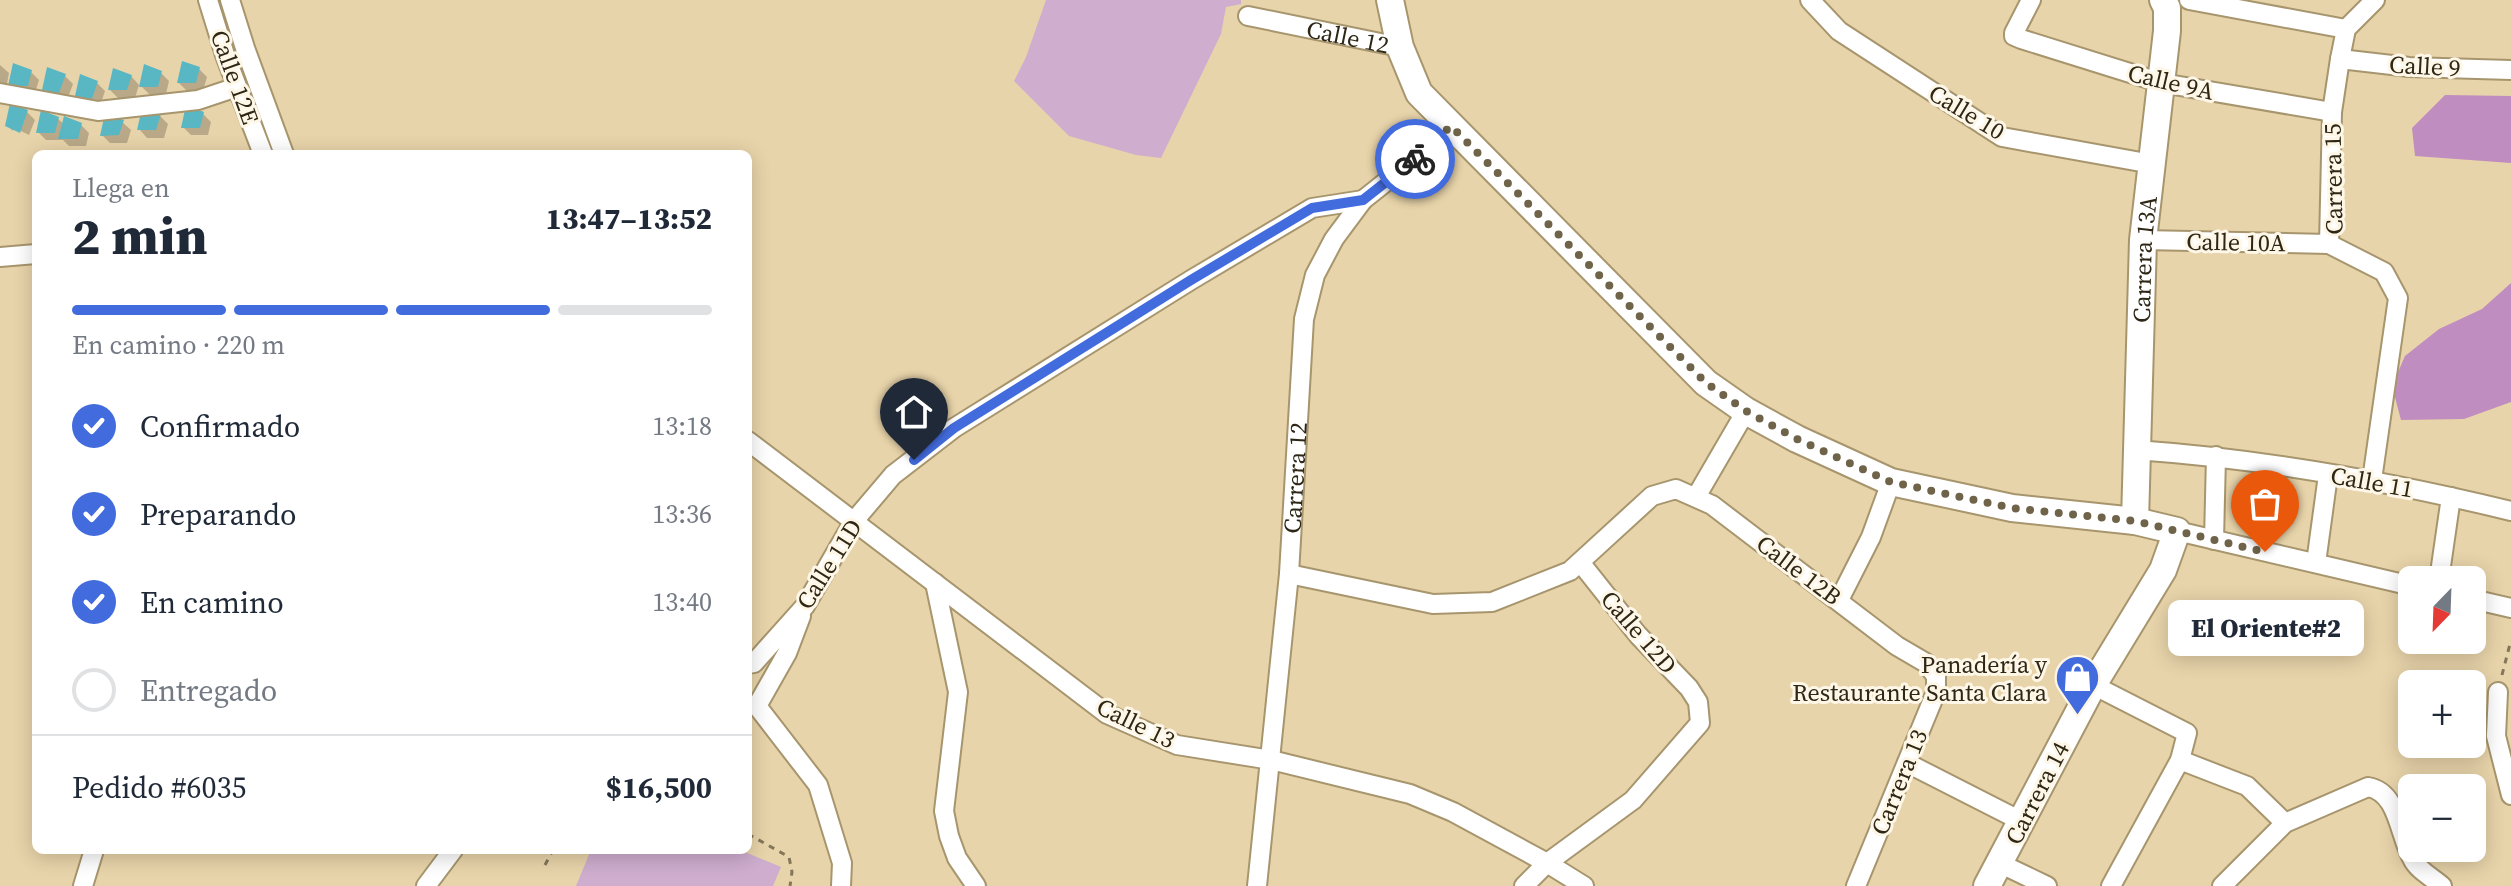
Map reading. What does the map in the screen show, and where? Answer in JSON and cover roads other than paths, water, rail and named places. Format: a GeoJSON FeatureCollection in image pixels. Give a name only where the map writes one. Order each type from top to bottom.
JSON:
{"type":"FeatureCollection","features":[{"type":"Feature","properties":{"kind":"street","name":"Calle 12E"},"geometry":{"type":"LineString","coordinates":[[208,0],[261,150]]}},
{"type":"Feature","properties":{"kind":"street","name":"Calle 12E"},"geometry":{"type":"LineString","coordinates":[[230,0],[283,150]]}},
{"type":"Feature","properties":{"kind":"street"},"geometry":{"type":"LineString","coordinates":[[1390,0],[1400,47]]}},
{"type":"Feature","properties":{"kind":"street","name":"Calle 10"},"geometry":{"type":"LineString","coordinates":[[1810,0],[1839,31],[2002,137],[2152,164]]}},
{"type":"Feature","properties":{"kind":"street","name":"Calle 9A"},"geometry":{"type":"LineString","coordinates":[[2031,0],[2014,36],[2162,83],[2332,112]]}},
{"type":"Feature","properties":{"kind":"street","name":"Carrera 13A"},"geometry":{"type":"LineString","coordinates":[[2135,521],[2143,240],[2162,83],[2167,8],[2163,0]]}},
{"type":"Feature","properties":{"kind":"street"},"geometry":{"type":"LineString","coordinates":[[2189,0],[2346,29],[2375,0]]}},
{"type":"Feature","properties":{"kind":"street","name":"Calle 12"},"geometry":{"type":"LineString","coordinates":[[1248,16],[1400,47],[1419,93],[1706,383],[1746,411],[1837,459],[1891,482],[2012,508],[2135,521],[2398,583]]}},
{"type":"Feature","properties":{"kind":"street","name":"Carrera 15"},"geometry":{"type":"LineString","coordinates":[[2346,29],[2332,112],[2329,244],[2384,272],[2398,298],[2372,480]]}},
{"type":"Feature","properties":{"kind":"street","name":"Calle 9"},"geometry":{"type":"LineString","coordinates":[[2340,59],[2409,67],[2511,70]]}},
{"type":"Feature","properties":{"kind":"street"},"geometry":{"type":"LineString","coordinates":[[0,93],[98,111],[198,100],[237,87]]}},
{"type":"Feature","properties":{"kind":"street","name":"Carrera 12"},"geometry":{"type":"LineString","coordinates":[[1257,886],[1289,574],[1304,319],[1315,275],[1334,239],[1363,200],[1451,126]]}},
{"type":"Feature","properties":{"kind":"street","name":"Calle 11D"},"geometry":{"type":"LineString","coordinates":[[752,663],[805,606],[854,521],[893,475],[954,428],[1312,208],[1363,200]]}},
{"type":"Feature","properties":{"kind":"street","name":"Calle 10A"},"geometry":{"type":"LineString","coordinates":[[2143,240],[2329,244]]}},
{"type":"Feature","properties":{"kind":"street"},"geometry":{"type":"LineString","coordinates":[[0,257],[32,254]]}},
{"type":"Feature","properties":{"kind":"street"},"geometry":{"type":"LineString","coordinates":[[1696,497],[1746,411]]}},
{"type":"Feature","properties":{"kind":"street","name":"Calle 13"},"geometry":{"type":"LineString","coordinates":[[752,444],[1107,714],[1177,745],[1271,760],[1410,794],[1453,812],[1584,886]]}},
{"type":"Feature","properties":{"kind":"street","name":"Calle 11"},"geometry":{"type":"LineString","coordinates":[[2136,450],[2216,456],[2372,480],[2511,511]]}},
{"type":"Feature","properties":{"kind":"street"},"geometry":{"type":"LineString","coordinates":[[2214,540],[2216,456]]}},
{"type":"Feature","properties":{"kind":"street"},"geometry":{"type":"LineString","coordinates":[[2316,563],[2328,475]]}},
{"type":"Feature","properties":{"kind":"street"},"geometry":{"type":"LineString","coordinates":[[1839,600],[1871,537],[1891,482]]}},
{"type":"Feature","properties":{"kind":"street","name":"Calle 12B"},"geometry":{"type":"LineString","coordinates":[[1580,562],[1652,496],[1676,489],[1712,505],[1897,646],[1926,663],[1936,676]]}},
{"type":"Feature","properties":{"kind":"street"},"geometry":{"type":"LineString","coordinates":[[2441,566],[2451,497]]}},
{"type":"Feature","properties":{"kind":"street","name":"Carrera 14"},"geometry":{"type":"LineString","coordinates":[[1994,875],[2093,685],[2163,570],[2177,531]]}},
{"type":"Feature","properties":{"kind":"street"},"geometry":{"type":"LineString","coordinates":[[1289,574],[1433,604],[1492,602],[1570,571],[1580,562]]}},
{"type":"Feature","properties":{"kind":"street","name":"Calle 12D"},"geometry":{"type":"LineString","coordinates":[[1547,863],[1633,800],[1700,723],[1698,702],[1689,688],[1638,635],[1580,562]]}},
{"type":"Feature","properties":{"kind":"street"},"geometry":{"type":"LineString","coordinates":[[935,583],[958,692],[944,811],[957,858],[976,886]]}},
{"type":"Feature","properties":{"kind":"street"},"geometry":{"type":"LineString","coordinates":[[2486,602],[2511,608]]}},
{"type":"Feature","properties":{"kind":"street"},"geometry":{"type":"LineString","coordinates":[[805,606],[787,653],[757,706],[818,785],[842,863],[841,886]]}},
{"type":"Feature","properties":{"kind":"street","name":"Carrera 13"},"geometry":{"type":"LineString","coordinates":[[1856,886],[1936,692],[1936,676]]}},
{"type":"Feature","properties":{"kind":"street"},"geometry":{"type":"LineString","coordinates":[[2093,685],[2187,733],[2180,760],[2111,886]]}},
{"type":"Feature","properties":{"kind":"street"},"geometry":{"type":"LineString","coordinates":[[2498,692],[2496,736],[2511,795]]}},
{"type":"Feature","properties":{"kind":"street"},"geometry":{"type":"LineString","coordinates":[[2180,760],[2247,786],[2285,823]]}},
{"type":"Feature","properties":{"kind":"street"},"geometry":{"type":"LineString","coordinates":[[1907,763],[2021,821]]}},
{"type":"Feature","properties":{"kind":"street"},"geometry":{"type":"LineString","coordinates":[[2222,886],[2285,823],[2368,787],[2379,789],[2388,798],[2414,862],[2442,886]]}},
{"type":"Feature","properties":{"kind":"street"},"geometry":{"type":"LineString","coordinates":[[83,886],[93,854]]}},
{"type":"Feature","properties":{"kind":"street"},"geometry":{"type":"LineString","coordinates":[[426,886],[450,854]]}},
{"type":"Feature","properties":{"kind":"street"},"geometry":{"type":"LineString","coordinates":[[1524,886],[1547,863]]}},
{"type":"Feature","properties":{"kind":"street"},"geometry":{"type":"LineString","coordinates":[[1994,875],[2047,886]]}},
{"type":"Feature","properties":{"kind":"place","name":"El Oriente#2"},"geometry":{"type":"Point","coordinates":[2265,552]}},
{"type":"Feature","properties":{"kind":"place","name":"Panadería y Restaurante Santa Clara"},"geometry":{"type":"Point","coordinates":[2078,717]}}]}
